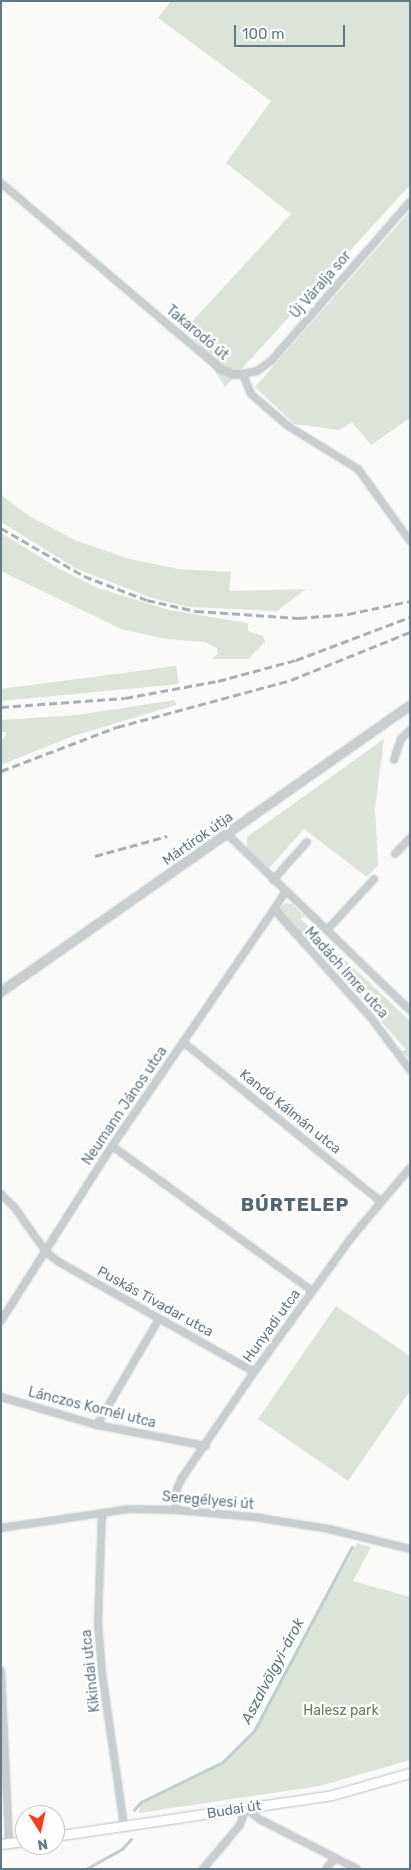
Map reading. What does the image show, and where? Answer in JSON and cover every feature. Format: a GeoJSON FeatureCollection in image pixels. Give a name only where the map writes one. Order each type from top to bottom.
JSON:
{"type":"FeatureCollection","features":[{"type":"Feature","properties":{"kind":"main road","name":"Budai út"},"geometry":{"type":"LineString","coordinates":[[65,1835],[350,1791],[410,1772]]}},
{"type":"Feature","properties":{"kind":"street","name":"Takarodó út"},"geometry":{"type":"LineString","coordinates":[[1,183],[220,369],[243,375]]}},
{"type":"Feature","properties":{"kind":"street","name":"Új Váralja sor"},"geometry":{"type":"LineString","coordinates":[[243,375],[257,371],[272,360],[410,202]]}},
{"type":"Feature","properties":{"kind":"street"},"geometry":{"type":"LineString","coordinates":[[243,375],[251,394],[288,426],[358,469],[410,541]]}},
{"type":"Feature","properties":{"kind":"street","name":"Mártírok útja"},"geometry":{"type":"LineString","coordinates":[[1,992],[410,706]]}},
{"type":"Feature","properties":{"kind":"street"},"geometry":{"type":"LineString","coordinates":[[394,760],[401,740],[410,730]]}},
{"type":"Feature","properties":{"kind":"street","name":"Madách Imre utca"},"geometry":{"type":"LineString","coordinates":[[227,834],[285,892],[328,930],[410,1010]]}},
{"type":"Feature","properties":{"kind":"street"},"geometry":{"type":"LineString","coordinates":[[395,854],[410,838]]}},
{"type":"Feature","properties":{"kind":"street"},"geometry":{"type":"LineString","coordinates":[[273,880],[307,842]]}},
{"type":"Feature","properties":{"kind":"street"},"geometry":{"type":"LineString","coordinates":[[328,930],[374,878]]}},
{"type":"Feature","properties":{"kind":"street"},"geometry":{"type":"LineString","coordinates":[[275,908],[285,892]]}},
{"type":"Feature","properties":{"kind":"street","name":"Madách Imre utca"},"geometry":{"type":"LineString","coordinates":[[275,908],[304,946],[372,1020],[410,1070]]}},
{"type":"Feature","properties":{"kind":"street","name":"Neumann János utca"},"geometry":{"type":"LineString","coordinates":[[1,1321],[112,1146],[275,908]]}},
{"type":"Feature","properties":{"kind":"street","name":"Kandó Kálmán utca"},"geometry":{"type":"LineString","coordinates":[[183,1042],[381,1202]]}},
{"type":"Feature","properties":{"kind":"street"},"geometry":{"type":"LineString","coordinates":[[112,1146],[312,1291]]}},
{"type":"Feature","properties":{"kind":"street","name":"Hunyadi utca"},"geometry":{"type":"LineString","coordinates":[[176,1510],[177,1488],[254,1372],[312,1291],[410,1168]]}},
{"type":"Feature","properties":{"kind":"street"},"geometry":{"type":"LineString","coordinates":[[1,1194],[15,1208],[46,1252]]}},
{"type":"Feature","properties":{"kind":"street","name":"Puskás Tivadar utca"},"geometry":{"type":"LineString","coordinates":[[46,1252],[159,1319],[254,1372]]}},
{"type":"Feature","properties":{"kind":"street"},"geometry":{"type":"LineString","coordinates":[[97,1425],[159,1319]]}},
{"type":"Feature","properties":{"kind":"street","name":"Lánczos Kornél utca"},"geometry":{"type":"LineString","coordinates":[[1,1397],[97,1425],[206,1446]]}},
{"type":"Feature","properties":{"kind":"street","name":"Seregélyesi út"},"geometry":{"type":"LineString","coordinates":[[1,1528],[129,1509],[176,1510],[254,1517],[329,1529],[410,1549]]}},
{"type":"Feature","properties":{"kind":"street","name":"Kikindai utca"},"geometry":{"type":"LineString","coordinates":[[102,1513],[100,1646],[124,1826]]}},
{"type":"Feature","properties":{"kind":"street"},"geometry":{"type":"LineString","coordinates":[[1,1671],[5,1844]]}},
{"type":"Feature","properties":{"kind":"street"},"geometry":{"type":"LineString","coordinates":[[203,1869],[240,1824],[246,1808],[259,1819],[357,1869]]}},
{"type":"Feature","properties":{"kind":"street"},"geometry":{"type":"LineString","coordinates":[[326,1869],[335,1858]]}},
{"type":"Feature","properties":{"kind":"green space"},"geometry":{"type":"Polygon","coordinates":[[[171,1],[410,1],[410,185],[225,387],[187,327],[291,214],[226,163],[271,101],[158,18],[171,1]]]}},
{"type":"Feature","properties":{"kind":"green space"},"geometry":{"type":"Polygon","coordinates":[[[410,211],[410,418],[371,445],[352,422],[339,430],[294,424],[255,387],[410,211]]]}},
{"type":"Feature","properties":{"kind":"green space"},"geometry":{"type":"Polygon","coordinates":[[[1,495],[29,516],[77,541],[130,559],[178,569],[231,572],[229,591],[306,589],[277,611],[189,607],[155,599],[77,569],[1,522],[1,495]]]}},
{"type":"Feature","properties":{"kind":"green space"},"geometry":{"type":"Polygon","coordinates":[[[1,533],[58,568],[98,588],[169,610],[248,623],[248,631],[263,636],[265,642],[248,659],[211,659],[218,654],[217,648],[205,642],[166,639],[121,629],[1,571],[1,533]]]}},
{"type":"Feature","properties":{"kind":"green space"},"geometry":{"type":"Polygon","coordinates":[[[176,666],[179,684],[1,701],[1,689],[176,666]]]}},
{"type":"Feature","properties":{"kind":"green space"},"geometry":{"type":"Polygon","coordinates":[[[175,700],[176,705],[73,736],[1,765],[1,742],[7,732],[1,732],[1,720],[77,715],[175,700]]]}},
{"type":"Feature","properties":{"kind":"green space"},"geometry":{"type":"Polygon","coordinates":[[[384,739],[375,808],[378,865],[367,877],[304,829],[269,868],[247,847],[247,837],[384,739]]]}},
{"type":"Feature","properties":{"kind":"green space"},"geometry":{"type":"Polygon","coordinates":[[[286,903],[292,904],[305,917],[300,918],[410,1021],[410,1060],[401,1051],[406,1050],[316,946],[293,936],[285,927],[277,911],[286,903]]]}},
{"type":"Feature","properties":{"kind":"green space"},"geometry":{"type":"Polygon","coordinates":[[[336,1306],[410,1356],[410,1391],[348,1481],[258,1419],[336,1306]]]}},
{"type":"Feature","properties":{"kind":"green space","name":"Halesz park"},"geometry":{"type":"Polygon","coordinates":[[[357,1543],[371,1547],[353,1581],[410,1597],[410,1760],[320,1786],[139,1813],[141,1802],[223,1762],[254,1731],[357,1543]]]}},
{"type":"Feature","properties":{"kind":"waterway","name":"Aszalvölgyi-árok"},"geometry":{"type":"LineString","coordinates":[[134,1810],[141,1802],[223,1762],[254,1731],[352,1547]]}},
{"type":"Feature","properties":{"kind":"waterway","name":"Aszalvölgyi-árok"},"geometry":{"type":"LineString","coordinates":[[86,1869],[122,1849],[131,1839]]}},
{"type":"Feature","properties":{"kind":"railway"},"geometry":{"type":"LineString","coordinates":[[1,528],[84,576],[147,600],[196,611],[299,618],[348,614],[410,601]]}},
{"type":"Feature","properties":{"kind":"railway"},"geometry":{"type":"LineString","coordinates":[[1,707],[125,698],[218,681],[296,660],[410,617]]}},
{"type":"Feature","properties":{"kind":"railway"},"geometry":{"type":"LineString","coordinates":[[1,771],[117,727],[291,680],[410,632]]}},
{"type":"Feature","properties":{"kind":"railway"},"geometry":{"type":"LineString","coordinates":[[95,856],[167,836]]}},
{"type":"Feature","properties":{"kind":"district","name":"BÚRTELEP"},"geometry":{"type":"Point","coordinates":[295,1205]}}]}
